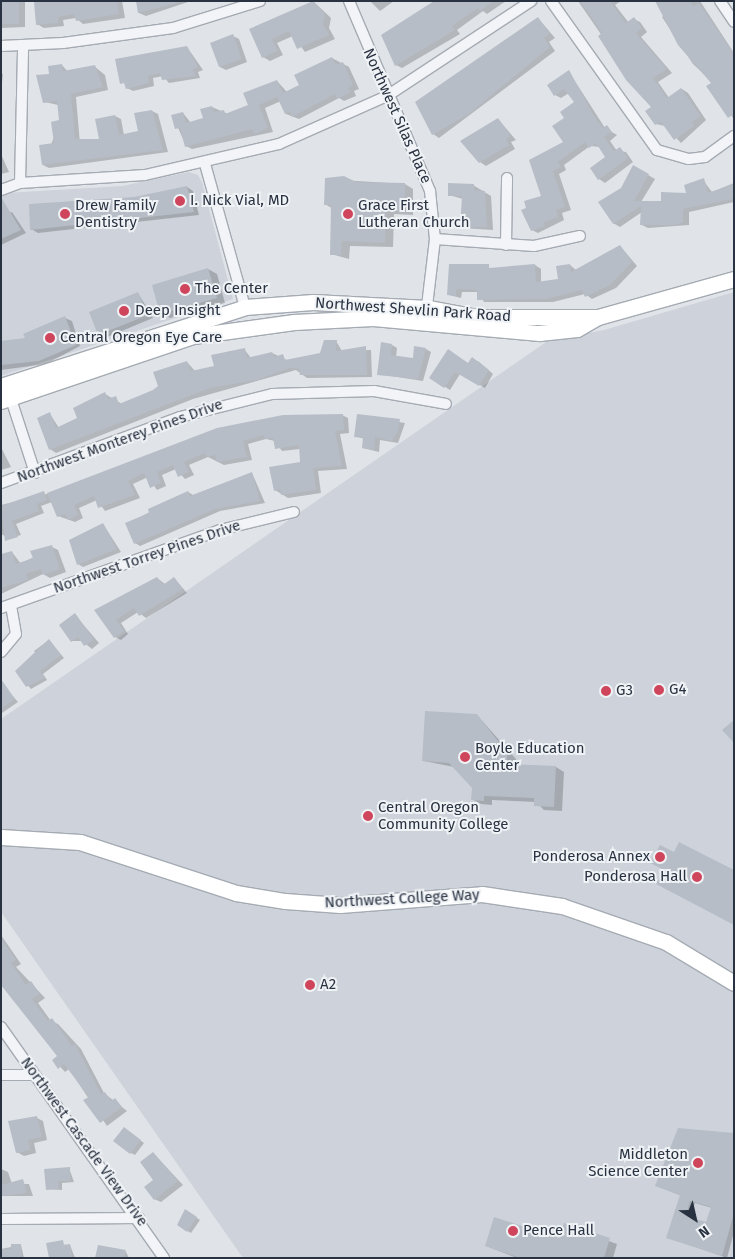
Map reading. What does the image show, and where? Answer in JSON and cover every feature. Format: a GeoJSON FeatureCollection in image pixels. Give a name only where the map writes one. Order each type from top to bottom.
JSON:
{"type":"FeatureCollection","features":[{"type":"Feature","properties":{"kind":"main road","name":"Northwest Shevlin Park Road"},"geometry":{"type":"LineString","coordinates":[[5,393],[245,307],[312,302],[426,315],[598,317],[734,279]]}},
{"type":"Feature","properties":{"kind":"main road","name":"Northwest Shevlin Park Road"},"geometry":{"type":"LineString","coordinates":[[5,393],[192,336],[332,320],[426,315]]}},
{"type":"Feature","properties":{"kind":"main road","name":"Northwest College Way"},"geometry":{"type":"LineString","coordinates":[[1,837],[80,842],[228,891],[285,902],[340,904],[482,894],[554,904],[655,937],[734,983]]}},
{"type":"Feature","properties":{"kind":"street"},"geometry":{"type":"LineString","coordinates":[[1,46],[23,47],[173,28],[260,1]]}},
{"type":"Feature","properties":{"kind":"street","name":"Northwest Silas Place"},"geometry":{"type":"LineString","coordinates":[[349,1],[387,96],[430,191],[435,239],[426,315]]}},
{"type":"Feature","properties":{"kind":"street"},"geometry":{"type":"LineString","coordinates":[[1,190],[20,183],[66,183],[205,164],[278,144],[387,96],[531,1]]}},
{"type":"Feature","properties":{"kind":"street"},"geometry":{"type":"LineString","coordinates":[[551,1],[657,150],[689,159],[705,156],[734,136]]}},
{"type":"Feature","properties":{"kind":"street"},"geometry":{"type":"LineString","coordinates":[[720,1],[734,22]]}},
{"type":"Feature","properties":{"kind":"street"},"geometry":{"type":"LineString","coordinates":[[20,183],[23,47]]}},
{"type":"Feature","properties":{"kind":"street"},"geometry":{"type":"LineString","coordinates":[[205,164],[245,307]]}},
{"type":"Feature","properties":{"kind":"street"},"geometry":{"type":"LineString","coordinates":[[506,245],[507,178]]}},
{"type":"Feature","properties":{"kind":"street"},"geometry":{"type":"LineString","coordinates":[[435,239],[506,245],[549,245],[580,236]]}},
{"type":"Feature","properties":{"kind":"street","name":"Northwest Monterey Pines Drive"},"geometry":{"type":"LineString","coordinates":[[1,483],[180,417],[272,394],[374,391],[446,404]]}},
{"type":"Feature","properties":{"kind":"street"},"geometry":{"type":"LineString","coordinates":[[5,393],[35,472]]}},
{"type":"Feature","properties":{"kind":"street","name":"Northwest Torrey Pines Drive"},"geometry":{"type":"LineString","coordinates":[[6,606],[220,530],[294,512]]}},
{"type":"Feature","properties":{"kind":"street"},"geometry":{"type":"LineString","coordinates":[[1,652],[16,634],[6,606]]}},
{"type":"Feature","properties":{"kind":"street","name":"Northwest Cascade View Drive"},"geometry":{"type":"LineString","coordinates":[[1,1027],[33,1075],[139,1218],[164,1258]]}},
{"type":"Feature","properties":{"kind":"street"},"geometry":{"type":"LineString","coordinates":[[1,1075],[33,1075]]}},
{"type":"Feature","properties":{"kind":"street"},"geometry":{"type":"LineString","coordinates":[[1,1219],[139,1218]]}},
{"type":"Feature","properties":{"kind":"shaded area"},"geometry":{"type":"Polygon","coordinates":[[[189,172],[198,175],[202,182],[233,299],[1,376],[1,198],[5,193],[122,186],[189,172]]]}},
{"type":"Feature","properties":{"kind":"shaded area","name":"Central Oregon Community College"},"geometry":{"type":"Polygon","coordinates":[[[734,292],[734,1258],[243,1258],[1,912],[1,719],[549,340],[604,330],[734,292]]]}},
{"type":"Feature","properties":{"kind":"building"},"geometry":{"type":"Polygon","coordinates":[[[2,1],[19,1],[19,24],[1,24],[2,1]]]}},
{"type":"Feature","properties":{"kind":"building"},"geometry":{"type":"Polygon","coordinates":[[[117,1],[119,14],[76,21],[74,14],[58,17],[58,23],[36,25],[34,2],[117,1]]]}},
{"type":"Feature","properties":{"kind":"building"},"geometry":{"type":"Polygon","coordinates":[[[136,1],[177,1],[177,3],[138,13],[136,1]]]}},
{"type":"Feature","properties":{"kind":"building"},"geometry":{"type":"Polygon","coordinates":[[[313,1],[325,14],[323,24],[329,35],[297,49],[289,31],[272,39],[278,51],[262,58],[249,29],[313,1]]]}},
{"type":"Feature","properties":{"kind":"building"},"geometry":{"type":"Polygon","coordinates":[[[434,1],[494,1],[480,11],[478,8],[452,26],[455,30],[395,66],[381,35],[434,1]]]}},
{"type":"Feature","properties":{"kind":"building"},"geometry":{"type":"Polygon","coordinates":[[[580,1],[610,1],[626,23],[634,17],[642,28],[636,33],[667,69],[653,78],[667,98],[681,88],[701,116],[692,122],[694,126],[674,140],[661,122],[655,125],[645,111],[651,107],[626,80],[598,36],[602,33],[580,1]]]}},
{"type":"Feature","properties":{"kind":"building"},"geometry":{"type":"Polygon","coordinates":[[[655,1],[690,1],[693,6],[699,3],[734,54],[734,114],[728,118],[706,86],[711,83],[678,45],[655,1]]]}},
{"type":"Feature","properties":{"kind":"building"},"geometry":{"type":"Polygon","coordinates":[[[538,17],[550,34],[544,38],[550,47],[469,114],[432,135],[415,102],[538,17]]]}},
{"type":"Feature","properties":{"kind":"building"},"geometry":{"type":"Polygon","coordinates":[[[233,34],[242,59],[219,67],[210,43],[233,34]]]}},
{"type":"Feature","properties":{"kind":"building"},"geometry":{"type":"Polygon","coordinates":[[[187,46],[198,67],[193,69],[195,76],[162,80],[160,73],[148,76],[149,83],[126,89],[124,83],[120,84],[115,59],[187,46]]]}},
{"type":"Feature","properties":{"kind":"building"},"geometry":{"type":"Polygon","coordinates":[[[332,57],[336,65],[343,62],[353,85],[348,88],[351,92],[337,99],[335,94],[292,117],[290,112],[285,114],[277,97],[259,105],[268,128],[254,134],[252,129],[185,147],[180,128],[175,129],[171,115],[183,112],[186,123],[203,118],[200,109],[212,106],[214,112],[224,110],[225,114],[248,105],[243,93],[277,80],[283,93],[299,85],[294,75],[332,57]]]}},
{"type":"Feature","properties":{"kind":"building"},"geometry":{"type":"Polygon","coordinates":[[[62,64],[63,71],[95,65],[103,87],[71,94],[75,139],[99,139],[95,119],[115,115],[119,135],[138,131],[134,113],[152,110],[163,150],[42,165],[39,145],[54,143],[51,122],[59,120],[57,101],[43,103],[36,75],[49,74],[48,66],[62,64]]]}},
{"type":"Feature","properties":{"kind":"building"},"geometry":{"type":"Polygon","coordinates":[[[569,70],[593,114],[603,128],[607,125],[612,132],[604,137],[614,151],[620,147],[628,158],[598,180],[590,168],[605,157],[596,143],[589,148],[585,142],[558,162],[561,167],[553,171],[565,207],[556,210],[558,217],[544,222],[545,226],[531,231],[521,210],[526,208],[524,201],[541,196],[529,160],[563,142],[552,126],[564,118],[560,112],[574,102],[564,89],[554,96],[547,85],[569,70]]]}},
{"type":"Feature","properties":{"kind":"building"},"geometry":{"type":"Polygon","coordinates":[[[498,118],[511,136],[506,139],[509,145],[479,163],[460,141],[498,118]]]}},
{"type":"Feature","properties":{"kind":"building"},"geometry":{"type":"Polygon","coordinates":[[[633,165],[649,174],[634,201],[661,201],[661,192],[686,193],[684,185],[704,178],[708,193],[734,184],[734,199],[683,209],[683,222],[676,225],[640,225],[641,206],[613,224],[598,202],[621,188],[633,165]]]}},
{"type":"Feature","properties":{"kind":"building","name":"Grace First Lutheran Church"},"geometry":{"type":"Polygon","coordinates":[[[344,176],[356,182],[405,183],[405,211],[386,210],[385,243],[342,241],[341,255],[330,255],[331,205],[324,205],[325,178],[344,176]]]}},
{"type":"Feature","properties":{"kind":"building"},"geometry":{"type":"Polygon","coordinates":[[[448,183],[474,184],[474,190],[485,191],[487,227],[460,228],[462,196],[448,196],[448,183]]]}},
{"type":"Feature","properties":{"kind":"building"},"geometry":{"type":"Polygon","coordinates":[[[187,186],[194,212],[30,230],[29,204],[134,197],[187,186]]]}},
{"type":"Feature","properties":{"kind":"building"},"geometry":{"type":"Polygon","coordinates":[[[1,197],[21,230],[1,239],[1,197]]]}},
{"type":"Feature","properties":{"kind":"building"},"geometry":{"type":"Polygon","coordinates":[[[620,245],[632,262],[610,285],[585,297],[582,290],[546,299],[477,300],[477,290],[456,289],[456,296],[447,295],[449,264],[489,264],[489,268],[535,264],[536,282],[558,279],[556,266],[570,264],[571,272],[620,245]]]}},
{"type":"Feature","properties":{"kind":"building","name":"The Center"},"geometry":{"type":"Polygon","coordinates":[[[208,268],[217,298],[160,314],[152,285],[208,268]]]}},
{"type":"Feature","properties":{"kind":"building"},"geometry":{"type":"Polygon","coordinates":[[[138,292],[148,315],[98,335],[89,312],[138,292]]]}},
{"type":"Feature","properties":{"kind":"building","name":"Central Oregon Eye Care"},"geometry":{"type":"Polygon","coordinates":[[[65,316],[76,345],[39,361],[1,365],[1,341],[25,338],[23,334],[65,316]]]}},
{"type":"Feature","properties":{"kind":"building"},"geometry":{"type":"Polygon","coordinates":[[[324,340],[337,340],[336,351],[366,346],[367,375],[300,375],[299,369],[290,368],[257,380],[210,388],[49,450],[37,418],[50,412],[56,428],[77,418],[73,408],[105,392],[108,399],[116,396],[119,404],[153,390],[158,386],[153,372],[187,361],[191,371],[214,366],[211,355],[245,348],[247,358],[272,352],[274,357],[283,354],[285,360],[320,353],[324,340]]]}},
{"type":"Feature","properties":{"kind":"building"},"geometry":{"type":"Polygon","coordinates":[[[381,342],[392,344],[391,355],[413,358],[414,346],[426,348],[418,379],[377,375],[381,342]]]}},
{"type":"Feature","properties":{"kind":"building"},"geometry":{"type":"Polygon","coordinates":[[[448,349],[468,363],[472,357],[489,370],[479,386],[455,372],[444,388],[429,378],[448,349]]]}},
{"type":"Feature","properties":{"kind":"building"},"geometry":{"type":"Polygon","coordinates":[[[343,414],[344,430],[335,431],[342,466],[313,468],[316,490],[281,495],[280,489],[274,491],[269,467],[300,462],[299,445],[275,449],[273,438],[264,439],[264,435],[243,441],[247,457],[217,462],[215,455],[207,457],[205,453],[184,462],[189,472],[178,477],[173,465],[157,472],[161,483],[150,488],[144,473],[128,481],[135,495],[98,508],[94,496],[74,505],[78,515],[68,520],[65,514],[57,517],[47,493],[217,428],[283,415],[343,414]]]}},
{"type":"Feature","properties":{"kind":"building"},"geometry":{"type":"Polygon","coordinates":[[[357,414],[400,419],[398,431],[392,441],[375,437],[374,450],[362,448],[363,438],[354,437],[357,414]]]}},
{"type":"Feature","properties":{"kind":"building"},"geometry":{"type":"Polygon","coordinates":[[[252,472],[260,501],[215,509],[134,544],[125,523],[149,513],[148,509],[188,491],[190,496],[252,472]]]}},
{"type":"Feature","properties":{"kind":"building"},"geometry":{"type":"Polygon","coordinates":[[[44,491],[47,500],[37,504],[39,511],[12,521],[18,537],[5,541],[1,506],[44,491]]]}},
{"type":"Feature","properties":{"kind":"building"},"geometry":{"type":"Polygon","coordinates":[[[103,523],[117,549],[77,565],[69,540],[103,523]]]}},
{"type":"Feature","properties":{"kind":"building"},"geometry":{"type":"Polygon","coordinates":[[[52,545],[60,569],[43,575],[41,569],[26,574],[28,580],[1,588],[1,554],[12,551],[16,564],[33,558],[30,551],[52,545]]]}},
{"type":"Feature","properties":{"kind":"building"},"geometry":{"type":"Polygon","coordinates":[[[157,577],[163,585],[174,577],[183,589],[139,616],[134,608],[116,620],[124,631],[114,638],[94,610],[157,577]]]}},
{"type":"Feature","properties":{"kind":"building"},"geometry":{"type":"Polygon","coordinates":[[[75,613],[94,640],[84,646],[78,637],[71,642],[59,625],[75,613]]]}},
{"type":"Feature","properties":{"kind":"building"},"geometry":{"type":"Polygon","coordinates":[[[49,639],[61,655],[40,671],[45,678],[26,687],[15,671],[49,639]]]}},
{"type":"Feature","properties":{"kind":"building"},"geometry":{"type":"Polygon","coordinates":[[[1,679],[15,699],[1,709],[1,679]]]}},
{"type":"Feature","properties":{"kind":"building","name":"Boyle Education Center"},"geometry":{"type":"Polygon","coordinates":[[[425,711],[477,714],[507,753],[507,764],[556,766],[554,807],[534,806],[534,798],[484,796],[484,801],[471,800],[472,788],[449,763],[422,761],[425,711]]]}},
{"type":"Feature","properties":{"kind":"building"},"geometry":{"type":"Polygon","coordinates":[[[734,720],[734,743],[722,730],[734,720]]]}},
{"type":"Feature","properties":{"kind":"building","name":"Ponderosa Hall"},"geometry":{"type":"Polygon","coordinates":[[[679,842],[734,870],[734,925],[656,884],[664,870],[650,863],[660,845],[674,852],[679,842]]]}},
{"type":"Feature","properties":{"kind":"building"},"geometry":{"type":"Polygon","coordinates":[[[1,938],[16,960],[11,963],[26,985],[31,981],[40,994],[32,999],[48,1021],[52,1018],[72,1046],[75,1044],[101,1094],[105,1092],[111,1101],[115,1098],[122,1107],[100,1123],[83,1100],[89,1097],[64,1064],[58,1069],[52,1060],[57,1056],[1,985],[1,938]]]}},
{"type":"Feature","properties":{"kind":"building"},"geometry":{"type":"Polygon","coordinates":[[[37,1116],[42,1137],[28,1140],[30,1150],[16,1153],[8,1121],[37,1116]]]}},
{"type":"Feature","properties":{"kind":"building"},"geometry":{"type":"Polygon","coordinates":[[[124,1127],[141,1140],[130,1154],[113,1141],[124,1127]]]}},
{"type":"Feature","properties":{"kind":"building","name":"Middleton Science Center"},"geometry":{"type":"Polygon","coordinates":[[[678,1128],[734,1133],[734,1213],[722,1256],[666,1238],[680,1195],[655,1186],[678,1128]],[[690,1201],[686,1216],[706,1222],[711,1207],[690,1201]]]}},
{"type":"Feature","properties":{"kind":"building"},"geometry":{"type":"Polygon","coordinates":[[[153,1152],[178,1181],[154,1200],[144,1187],[153,1180],[140,1162],[153,1152]]]}},
{"type":"Feature","properties":{"kind":"building"},"geometry":{"type":"Polygon","coordinates":[[[70,1167],[70,1181],[58,1181],[59,1189],[46,1190],[44,1169],[70,1167]]]}},
{"type":"Feature","properties":{"kind":"building"},"geometry":{"type":"Polygon","coordinates":[[[23,1179],[27,1193],[1,1196],[1,1185],[23,1179]]]}},
{"type":"Feature","properties":{"kind":"building"},"geometry":{"type":"Polygon","coordinates":[[[185,1209],[197,1217],[187,1232],[177,1225],[185,1209]]]}},
{"type":"Feature","properties":{"kind":"building","name":"Pence Hall"},"geometry":{"type":"Polygon","coordinates":[[[494,1217],[559,1238],[564,1223],[610,1238],[604,1258],[520,1258],[485,1246],[494,1217]]]}},
{"type":"Feature","properties":{"kind":"building"},"geometry":{"type":"Polygon","coordinates":[[[63,1240],[64,1245],[70,1244],[72,1258],[49,1258],[46,1243],[63,1240]]]}},
{"type":"Feature","properties":{"kind":"building"},"geometry":{"type":"Polygon","coordinates":[[[11,1244],[21,1244],[21,1258],[1,1258],[1,1249],[11,1249],[11,1244]]]}},
{"type":"Feature","properties":{"kind":"building"},"geometry":{"type":"Polygon","coordinates":[[[98,1245],[126,1250],[124,1258],[95,1258],[98,1245]]]}},
{"type":"Feature","properties":{"kind":"place","name":"I. Nick Vial, MD"},"geometry":{"type":"Point","coordinates":[180,201]}},
{"type":"Feature","properties":{"kind":"place","name":"Drew Family Dentistry"},"geometry":{"type":"Point","coordinates":[65,214]}},
{"type":"Feature","properties":{"kind":"place","name":"Grace First Lutheran Church"},"geometry":{"type":"Point","coordinates":[348,214]}},
{"type":"Feature","properties":{"kind":"place","name":"The Center"},"geometry":{"type":"Point","coordinates":[185,289]}},
{"type":"Feature","properties":{"kind":"place","name":"Deep Insight"},"geometry":{"type":"Point","coordinates":[124,311]}},
{"type":"Feature","properties":{"kind":"place","name":"Central Oregon Eye Care"},"geometry":{"type":"Point","coordinates":[50,338]}},
{"type":"Feature","properties":{"kind":"place","name":"G4"},"geometry":{"type":"Point","coordinates":[659,690]}},
{"type":"Feature","properties":{"kind":"place","name":"G3"},"geometry":{"type":"Point","coordinates":[606,691]}},
{"type":"Feature","properties":{"kind":"place","name":"Boyle Education Center"},"geometry":{"type":"Point","coordinates":[465,757]}},
{"type":"Feature","properties":{"kind":"place","name":"Central Oregon Community College"},"geometry":{"type":"Point","coordinates":[368,816]}},
{"type":"Feature","properties":{"kind":"place","name":"Ponderosa Annex"},"geometry":{"type":"Point","coordinates":[660,857]}},
{"type":"Feature","properties":{"kind":"place","name":"Ponderosa Hall"},"geometry":{"type":"Point","coordinates":[697,877]}},
{"type":"Feature","properties":{"kind":"place","name":"A2"},"geometry":{"type":"Point","coordinates":[310,985]}},
{"type":"Feature","properties":{"kind":"place","name":"Middleton Science Center"},"geometry":{"type":"Point","coordinates":[698,1163]}},
{"type":"Feature","properties":{"kind":"place","name":"Pence Hall"},"geometry":{"type":"Point","coordinates":[513,1231]}}]}
